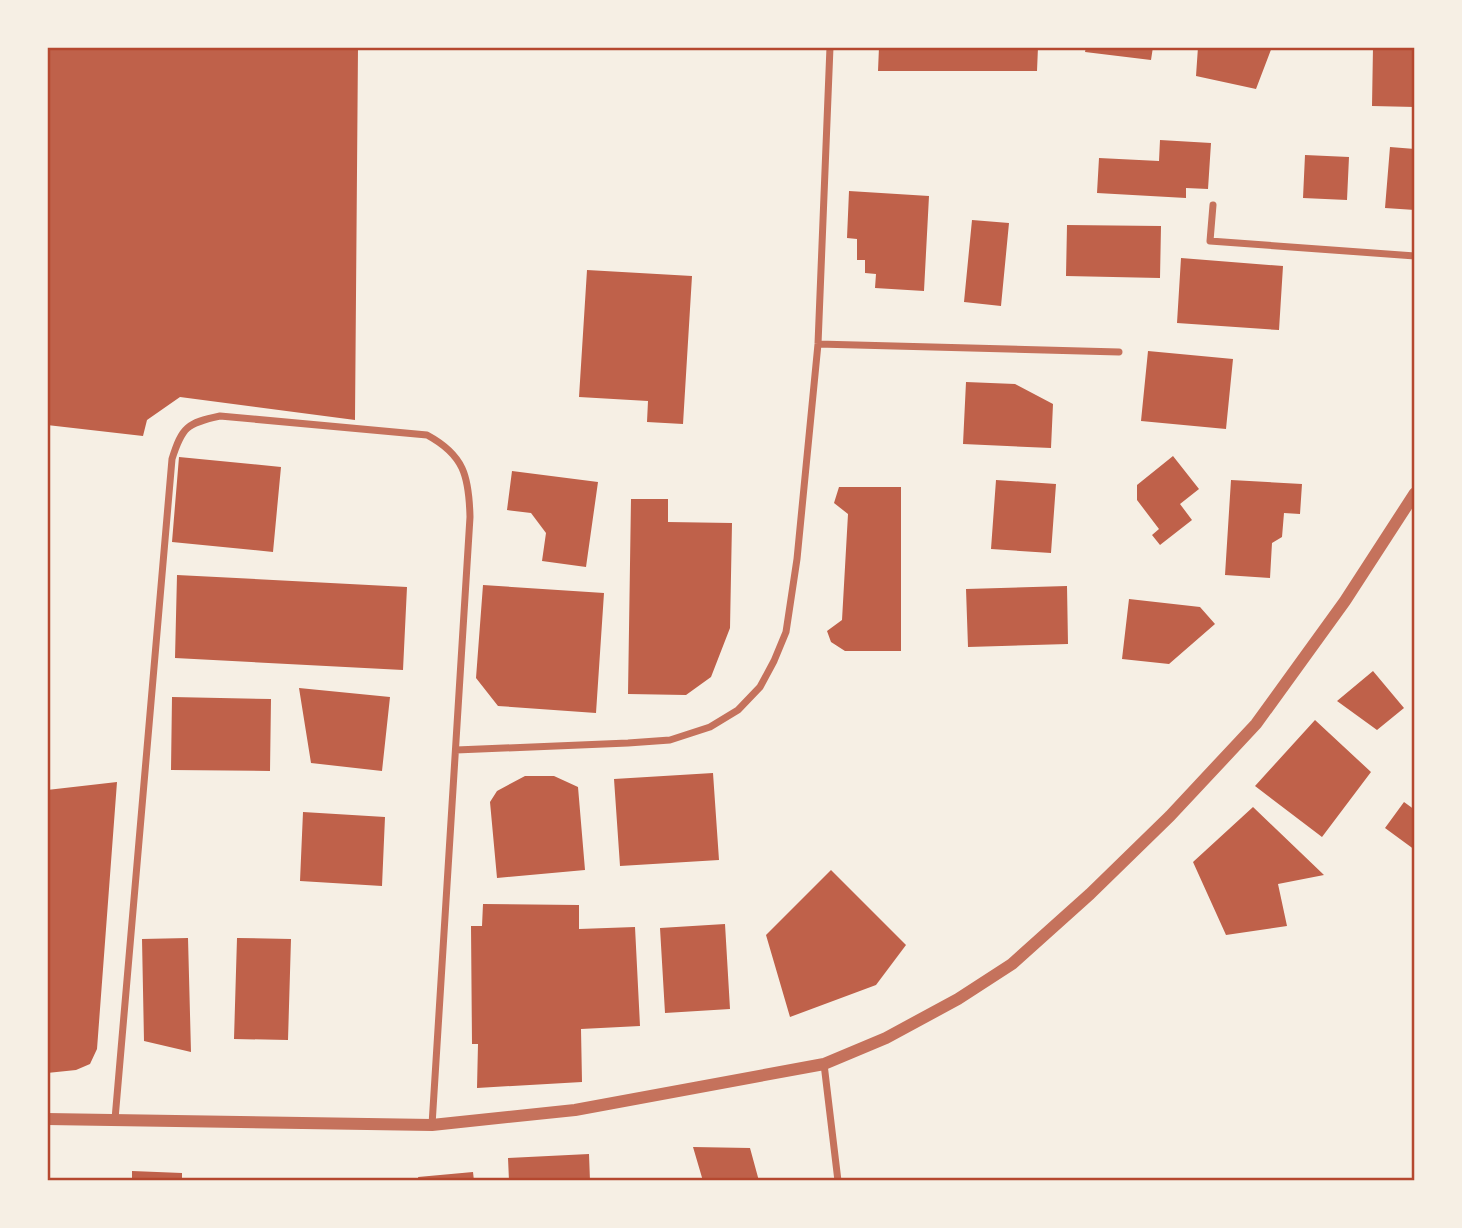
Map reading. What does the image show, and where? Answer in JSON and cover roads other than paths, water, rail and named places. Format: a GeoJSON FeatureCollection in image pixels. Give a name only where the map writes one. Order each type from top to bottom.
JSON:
{"type":"FeatureCollection","features":[{"type":"Feature","properties":{"kind":"street"},"geometry":{"type":"LineString","coordinates":[[456,750],[670,740],[710,727],[738,710],[760,687],[774,661],[786,632],[797,559],[818,344],[830,47]]}},
{"type":"Feature","properties":{"kind":"street"},"geometry":{"type":"LineString","coordinates":[[1213,205],[1210,241],[1415,256]]}},
{"type":"Feature","properties":{"kind":"street"},"geometry":{"type":"LineString","coordinates":[[818,344],[1119,352]]}},
{"type":"Feature","properties":{"kind":"street"},"geometry":{"type":"LineString","coordinates":[[115,1119],[172,459],[178,438],[188,427],[220,416],[427,435],[444,444],[461,464],[469,489],[470,517],[432,1125]]}},
{"type":"Feature","properties":{"kind":"street"},"geometry":{"type":"LineString","coordinates":[[47,1119],[432,1125],[575,1110],[824,1065],[886,1038],[958,999],[1012,964],[1090,894],[1170,816],[1256,724],[1345,601],[1415,493]]}},
{"type":"Feature","properties":{"kind":"street"},"geometry":{"type":"LineString","coordinates":[[824,1065],[838,1181]]}}]}
